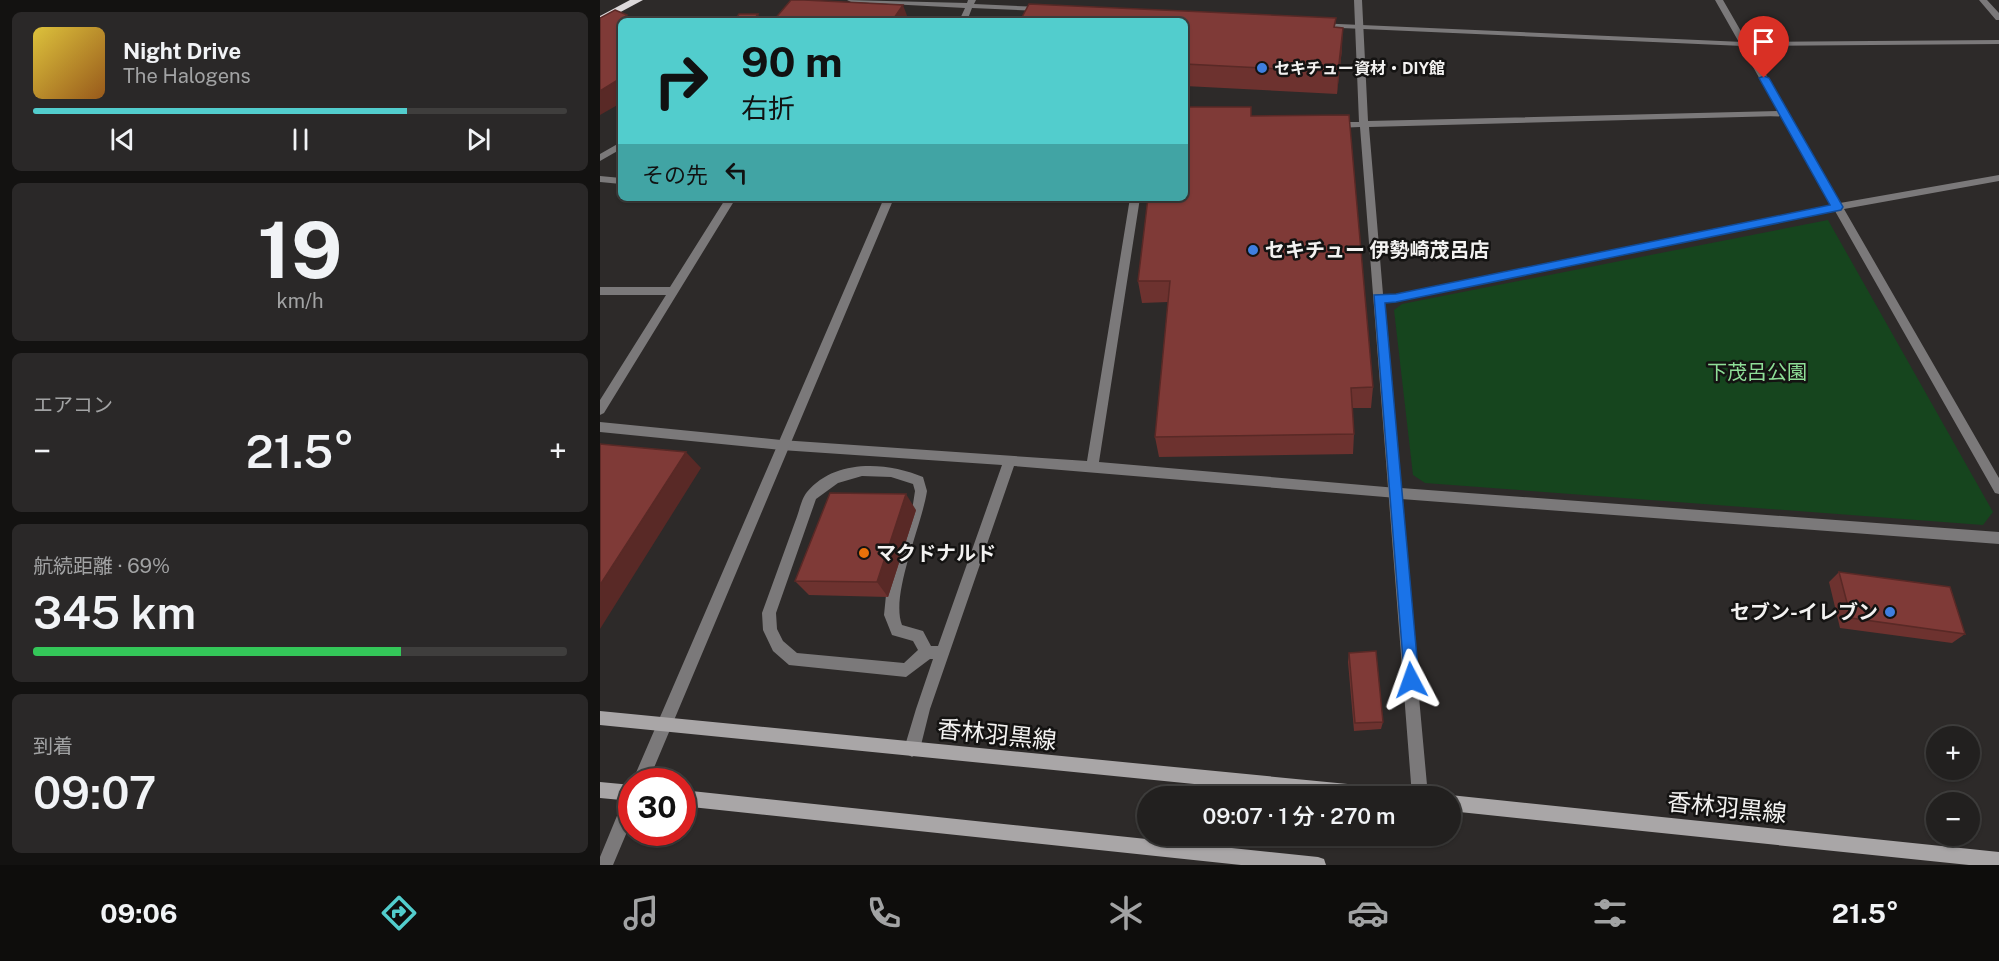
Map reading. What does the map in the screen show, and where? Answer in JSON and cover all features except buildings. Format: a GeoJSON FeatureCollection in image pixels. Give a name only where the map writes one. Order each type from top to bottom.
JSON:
{"type":"FeatureCollection","features":[{"type":"Feature","properties":{"kind":"highway"},"geometry":{"type":"LineString","coordinates":[[600,20],[638,0]]}},
{"type":"Feature","properties":{"kind":"main road","name":"香林羽黒線"},"geometry":{"type":"LineString","coordinates":[[600,718],[1288,786]]}},
{"type":"Feature","properties":{"kind":"main road"},"geometry":{"type":"LineString","coordinates":[[600,790],[618,792]]}},
{"type":"Feature","properties":{"kind":"main road"},"geometry":{"type":"LineString","coordinates":[[696,799],[1318,865]]}},
{"type":"Feature","properties":{"kind":"main road","name":"香林羽黒線"},"geometry":{"type":"LineString","coordinates":[[1461,804],[1999,860]]}},
{"type":"Feature","properties":{"kind":"street"},"geometry":{"type":"LineString","coordinates":[[851,0],[971,2],[1053,9]]}},
{"type":"Feature","properties":{"kind":"street"},"geometry":{"type":"LineString","coordinates":[[1358,0],[1364,126],[1397,493],[1419,786]]}},
{"type":"Feature","properties":{"kind":"street"},"geometry":{"type":"LineString","coordinates":[[1719,0],[1999,489]]}},
{"type":"Feature","properties":{"kind":"street"},"geometry":{"type":"LineString","coordinates":[[1983,0],[1999,18]]}},
{"type":"Feature","properties":{"kind":"street"},"geometry":{"type":"LineString","coordinates":[[964,18],[971,2]]}},
{"type":"Feature","properties":{"kind":"street"},"geometry":{"type":"LineString","coordinates":[[1311,25],[1743,44],[1999,42]]}},
{"type":"Feature","properties":{"kind":"street"},"geometry":{"type":"LineString","coordinates":[[1328,124],[1364,126],[1785,113]]}},
{"type":"Feature","properties":{"kind":"street"},"geometry":{"type":"LineString","coordinates":[[600,159],[618,147]]}},
{"type":"Feature","properties":{"kind":"street"},"geometry":{"type":"LineString","coordinates":[[1378,298],[1396,298],[1837,207],[1999,177]]}},
{"type":"Feature","properties":{"kind":"street"},"geometry":{"type":"LineString","coordinates":[[600,179],[618,181]]}},
{"type":"Feature","properties":{"kind":"street"},"geometry":{"type":"LineString","coordinates":[[600,410],[729,201]]}},
{"type":"Feature","properties":{"kind":"street"},"geometry":{"type":"LineString","coordinates":[[646,768],[781,445],[887,201]]}},
{"type":"Feature","properties":{"kind":"street"},"geometry":{"type":"LineString","coordinates":[[1092,466],[1135,201]]}},
{"type":"Feature","properties":{"kind":"street"},"geometry":{"type":"LineString","coordinates":[[600,291],[675,291]]}},
{"type":"Feature","properties":{"kind":"street"},"geometry":{"type":"LineString","coordinates":[[600,427],[781,445],[1092,466],[1397,493],[1999,538]]}},
{"type":"Feature","properties":{"kind":"street"},"geometry":{"type":"LineString","coordinates":[[912,749],[923,709],[1010,461]]}},
{"type":"Feature","properties":{"kind":"street"},"geometry":{"type":"LineString","coordinates":[[927,652],[918,636],[897,630],[891,615],[892,595],[919,504],[921,491],[918,481],[906,474],[865,471],[848,473],[822,485],[811,496],[769,613],[770,630],[778,646],[794,660],[906,670],[927,652],[943,653]]}},
{"type":"Feature","properties":{"kind":"street"},"geometry":{"type":"LineString","coordinates":[[605,865],[618,834]]}},
{"type":"Feature","properties":{"kind":"green space","name":"下茂呂公園"},"geometry":{"type":"Polygon","coordinates":[[[1828,220],[1993,512],[1983,525],[1425,483],[1413,475],[1394,310],[1402,304],[1828,220]]]}},
{"type":"Feature","properties":{"kind":"place","name":"セキチュー資材・DIY館"},"geometry":{"type":"Point","coordinates":[1262,68]}},
{"type":"Feature","properties":{"kind":"place","name":"セキチュー 伊勢崎茂呂店"},"geometry":{"type":"Point","coordinates":[1253,250]}},
{"type":"Feature","properties":{"kind":"place","name":"マクドナルド"},"geometry":{"type":"Point","coordinates":[864,553]}},
{"type":"Feature","properties":{"kind":"place","name":"セブン-イレブン"},"geometry":{"type":"Point","coordinates":[1890,612]}},
{"type":"Feature","properties":{"kind":"route"},"geometry":{"type":"LineString","coordinates":[[1411,680],[1397,493],[1378,298],[1396,298],[1837,207],[1764,78]]}}]}
